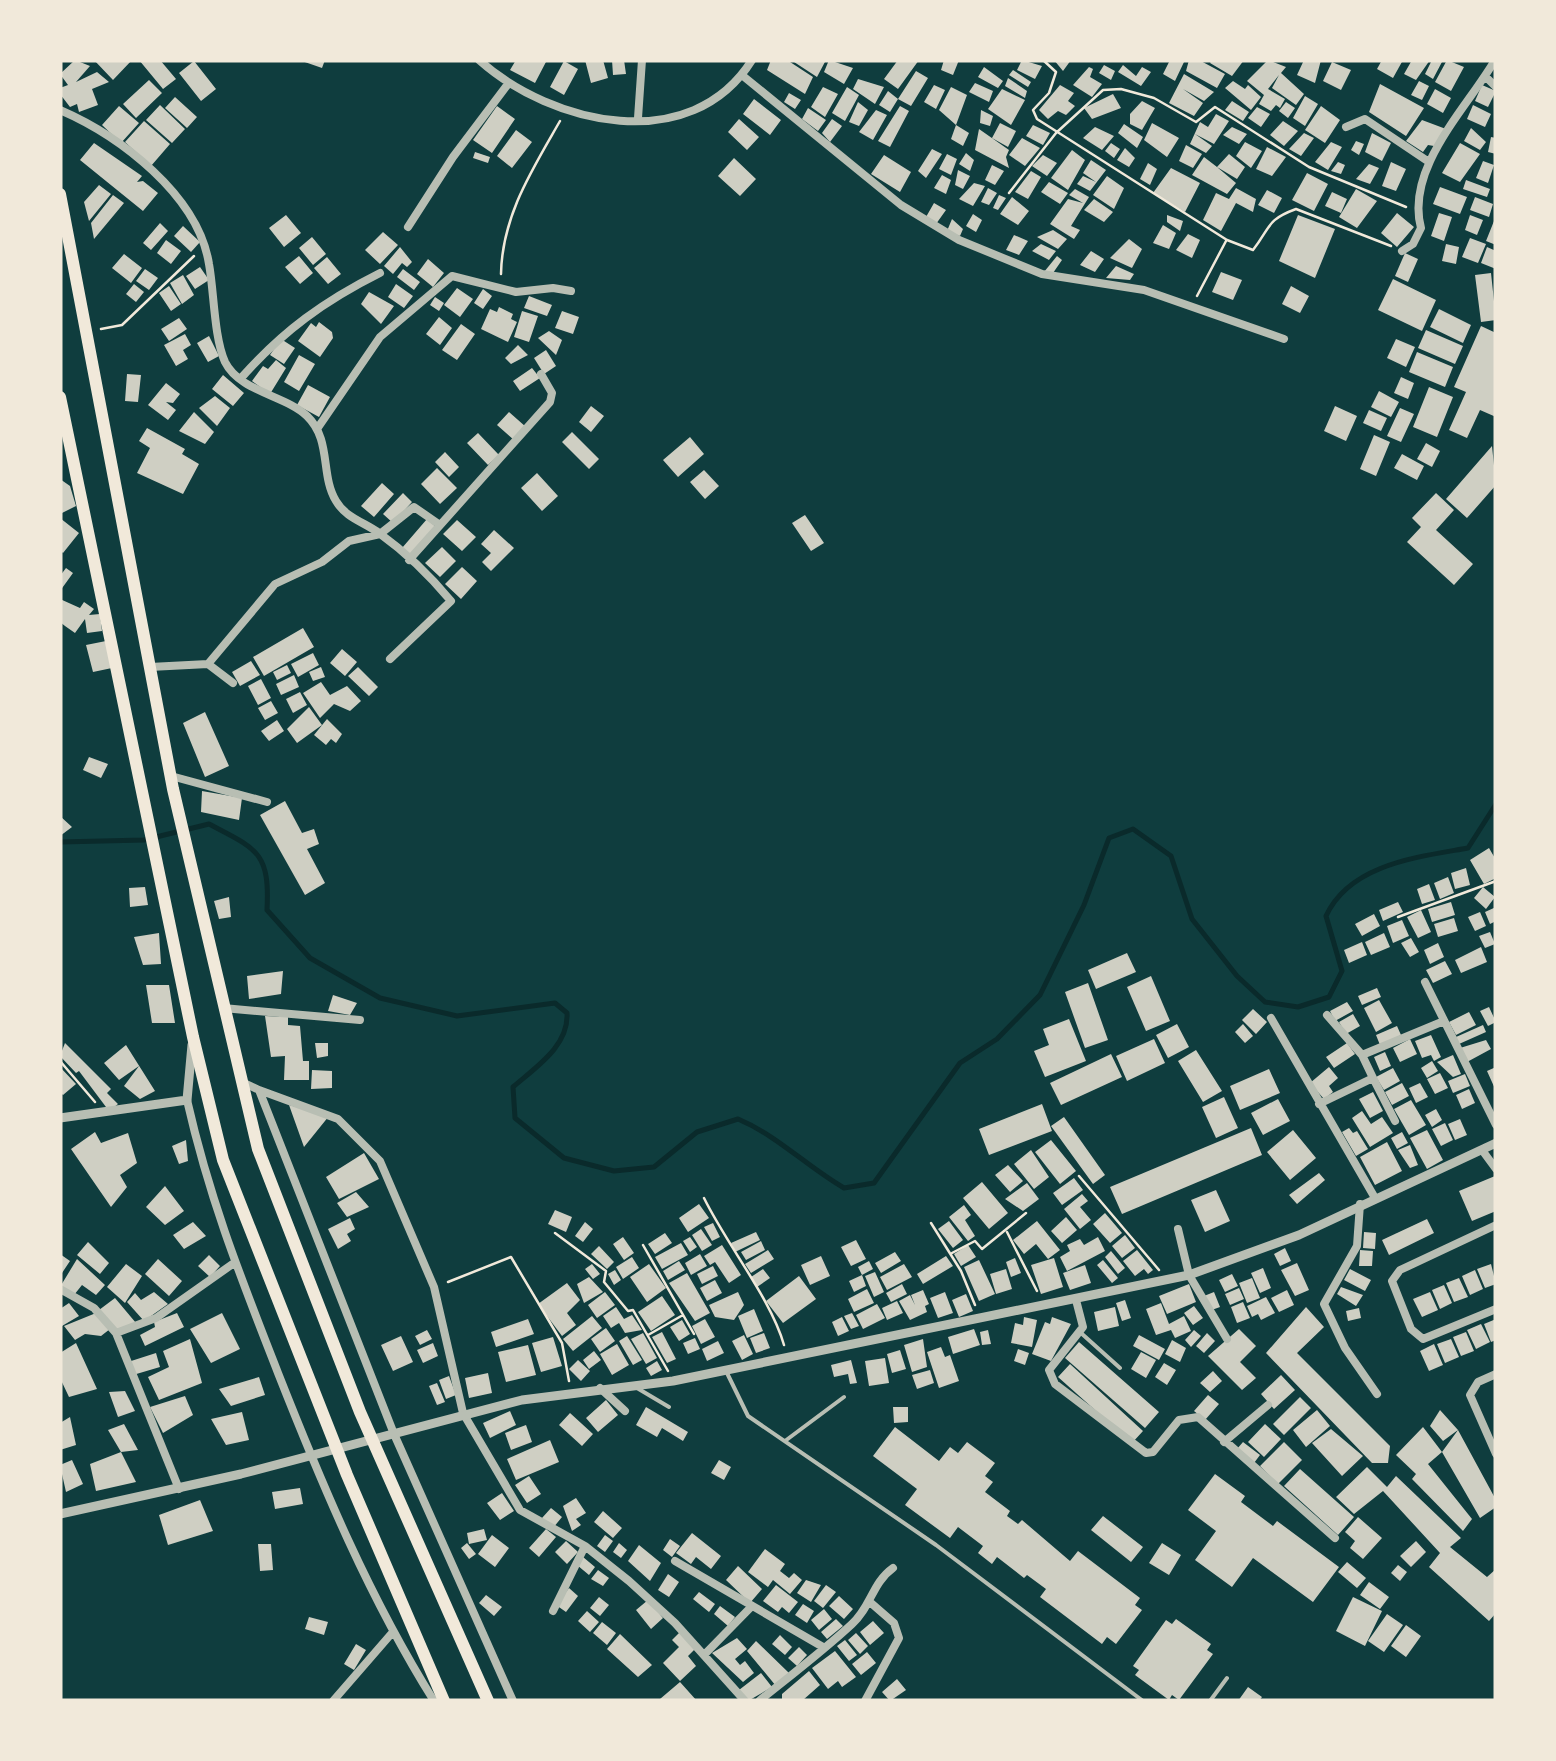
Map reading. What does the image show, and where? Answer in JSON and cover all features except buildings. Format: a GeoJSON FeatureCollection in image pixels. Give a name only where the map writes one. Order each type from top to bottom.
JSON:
{"type":"FeatureCollection","features":[{"type":"Feature","properties":{"kind":"highway"},"geometry":{"type":"LineString","coordinates":[[60,194],[172,782],[258,1148],[381,1463],[488,1701]]}},
{"type":"Feature","properties":{"kind":"highway"},"geometry":{"type":"LineString","coordinates":[[60,397],[193,1037],[238,1206],[444,1701]]}},
{"type":"Feature","properties":{"kind":"street"},"geometry":{"type":"LineString","coordinates":[[479,60],[508,84],[564,112],[638,118],[704,109],[742,76],[752,60]]}},
{"type":"Feature","properties":{"kind":"street"},"geometry":{"type":"LineString","coordinates":[[638,118],[642,60]]}},
{"type":"Feature","properties":{"kind":"street"},"geometry":{"type":"LineString","coordinates":[[1402,250],[1412,244],[1420,228],[1416,212],[1429,162],[1494,60]]}},
{"type":"Feature","properties":{"kind":"street"},"geometry":{"type":"LineString","coordinates":[[742,76],[902,205],[959,240],[1042,274],[1144,290],[1284,339]]}},
{"type":"Feature","properties":{"kind":"street"},"geometry":{"type":"LineString","coordinates":[[1486,76],[1496,87]]}},
{"type":"Feature","properties":{"kind":"street"},"geometry":{"type":"LineString","coordinates":[[408,228],[453,157],[508,84]]}},
{"type":"Feature","properties":{"kind":"street"},"geometry":{"type":"LineString","coordinates":[[60,110],[92,124],[176,196],[205,244],[226,363],[253,388],[304,413],[317,429],[336,500],[351,517],[380,534],[409,560],[451,604],[390,659]]}},
{"type":"Feature","properties":{"kind":"street"},"geometry":{"type":"LineString","coordinates":[[1346,127],[1365,119],[1429,162]]}},
{"type":"Feature","properties":{"kind":"street"},"geometry":{"type":"LineString","coordinates":[[242,377],[279,335],[326,300],[380,273]]}},
{"type":"Feature","properties":{"kind":"street"},"geometry":{"type":"LineString","coordinates":[[317,429],[380,337],[448,279],[466,276],[516,292],[553,288],[571,291]]}},
{"type":"Feature","properties":{"kind":"street"},"geometry":{"type":"LineString","coordinates":[[409,560],[550,402],[552,394],[541,374]]}},
{"type":"Feature","properties":{"kind":"street"},"geometry":{"type":"LineString","coordinates":[[208,664],[275,584],[322,562],[349,541],[380,534],[416,507],[440,526]]}},
{"type":"Feature","properties":{"kind":"street"},"geometry":{"type":"LineString","coordinates":[[150,667],[208,664],[233,683]]}},
{"type":"Feature","properties":{"kind":"street"},"geometry":{"type":"LineString","coordinates":[[172,782],[267,802]]}},
{"type":"Feature","properties":{"kind":"street"},"geometry":{"type":"LineString","coordinates":[[1424,982],[1496,1125]]}},
{"type":"Feature","properties":{"kind":"street"},"geometry":{"type":"LineString","coordinates":[[223,1008],[360,1020]]}},
{"type":"Feature","properties":{"kind":"street"},"geometry":{"type":"LineString","coordinates":[[1327,1014],[1362,1054],[1395,1120]]}},
{"type":"Feature","properties":{"kind":"street"},"geometry":{"type":"LineString","coordinates":[[1271,1018],[1375,1198]]}},
{"type":"Feature","properties":{"kind":"street"},"geometry":{"type":"LineString","coordinates":[[1362,1054],[1444,1021]]}},
{"type":"Feature","properties":{"kind":"street"},"geometry":{"type":"LineString","coordinates":[[193,1037],[188,1100],[204,1175],[234,1263],[307,1454],[392,1632],[434,1701]]}},
{"type":"Feature","properties":{"kind":"street"},"geometry":{"type":"LineString","coordinates":[[1320,1104],[1373,1078]]}},
{"type":"Feature","properties":{"kind":"street"},"geometry":{"type":"LineString","coordinates":[[242,1082],[338,1119],[380,1161],[434,1287],[464,1413],[520,1510],[585,1546],[675,1623],[744,1701]]}},
{"type":"Feature","properties":{"kind":"street"},"geometry":{"type":"LineString","coordinates":[[259,1090],[394,1434],[513,1701]]}},
{"type":"Feature","properties":{"kind":"street"},"geometry":{"type":"LineString","coordinates":[[60,1118],[188,1100]]}},
{"type":"Feature","properties":{"kind":"street"},"geometry":{"type":"LineString","coordinates":[[60,1514],[179,1489],[464,1413],[570,1392],[673,1380],[1189,1275],[1299,1235],[1496,1143]]}},
{"type":"Feature","properties":{"kind":"street"},"geometry":{"type":"LineString","coordinates":[[1482,1150],[1496,1170]]}},
{"type":"Feature","properties":{"kind":"street"},"geometry":{"type":"LineString","coordinates":[[1360,1204],[1357,1246],[1324,1304],[1344,1348],[1377,1394]]}},
{"type":"Feature","properties":{"kind":"street"},"geometry":{"type":"LineString","coordinates":[[1496,1225],[1400,1270],[1392,1282],[1411,1329],[1423,1339],[1496,1309]]}},
{"type":"Feature","properties":{"kind":"street"},"geometry":{"type":"LineString","coordinates":[[1178,1229],[1189,1275],[1227,1339]]}},
{"type":"Feature","properties":{"kind":"street"},"geometry":{"type":"LineString","coordinates":[[116,1333],[156,1318],[234,1263]]}},
{"type":"Feature","properties":{"kind":"street"},"geometry":{"type":"LineString","coordinates":[[60,1289],[94,1308],[116,1333],[179,1489]]}},
{"type":"Feature","properties":{"kind":"street"},"geometry":{"type":"LineString","coordinates":[[1076,1300],[1084,1321],[1081,1334],[1049,1370],[1051,1380],[1141,1452],[1153,1452],[1178,1420],[1190,1414],[1335,1538]]}},
{"type":"Feature","properties":{"kind":"street"},"geometry":{"type":"LineString","coordinates":[[1496,1374],[1478,1382],[1470,1395],[1496,1454]]}},
{"type":"Feature","properties":{"kind":"street"},"geometry":{"type":"LineString","coordinates":[[600,1388],[625,1411]]}},
{"type":"Feature","properties":{"kind":"street"},"geometry":{"type":"LineString","coordinates":[[1224,1442],[1268,1405]]}},
{"type":"Feature","properties":{"kind":"street"},"geometry":{"type":"LineString","coordinates":[[553,1611],[585,1546]]}},
{"type":"Feature","properties":{"kind":"street"},"geometry":{"type":"LineString","coordinates":[[675,1560],[823,1647]]}},
{"type":"Feature","properties":{"kind":"street"},"geometry":{"type":"LineString","coordinates":[[759,1701],[871,1603],[881,1577],[893,1568]]}},
{"type":"Feature","properties":{"kind":"street"},"geometry":{"type":"LineString","coordinates":[[865,1701],[899,1638],[894,1624],[871,1603]]}},
{"type":"Feature","properties":{"kind":"street"},"geometry":{"type":"LineString","coordinates":[[704,1655],[751,1607]]}},
{"type":"Feature","properties":{"kind":"street"},"geometry":{"type":"LineString","coordinates":[[333,1701],[392,1632]]}},
{"type":"Feature","properties":{"kind":"lane"},"geometry":{"type":"LineString","coordinates":[[1081,1334],[1120,1368]]}},
{"type":"Feature","properties":{"kind":"lane"},"geometry":{"type":"LineString","coordinates":[[726,1369],[748,1416],[936,1545],[1143,1701]]}},
{"type":"Feature","properties":{"kind":"lane"},"geometry":{"type":"LineString","coordinates":[[633,1386],[670,1408]]}},
{"type":"Feature","properties":{"kind":"lane"},"geometry":{"type":"LineString","coordinates":[[786,1441],[844,1396]]}},
{"type":"Feature","properties":{"kind":"lane"},"geometry":{"type":"LineString","coordinates":[[1210,1701],[1227,1678]]}},
{"type":"Feature","properties":{"kind":"path"},"geometry":{"type":"LineString","coordinates":[[1043,60],[1056,72],[1049,93],[1033,113],[1056,133],[1227,240],[1253,250],[1270,222],[1280,213],[1296,209],[1402,250]]}},
{"type":"Feature","properties":{"kind":"path"},"geometry":{"type":"LineString","coordinates":[[1008,193],[1056,133],[1103,90],[1120,89],[1154,98],[1196,122],[1213,106],[1310,167],[1416,212]]}},
{"type":"Feature","properties":{"kind":"path"},"geometry":{"type":"LineString","coordinates":[[502,286],[502,245],[525,180],[564,112]]}},
{"type":"Feature","properties":{"kind":"path"},"geometry":{"type":"LineString","coordinates":[[1192,306],[1227,240]]}},
{"type":"Feature","properties":{"kind":"path"},"geometry":{"type":"LineString","coordinates":[[86,330],[122,325],[205,244]]}},
{"type":"Feature","properties":{"kind":"path"},"geometry":{"type":"LineString","coordinates":[[1398,916],[1496,881]]}},
{"type":"Feature","properties":{"kind":"path"},"geometry":{"type":"LineString","coordinates":[[60,1061],[106,1114]]}},
{"type":"Feature","properties":{"kind":"path"},"geometry":{"type":"LineString","coordinates":[[1079,1176],[1167,1279]]}},
{"type":"Feature","properties":{"kind":"path"},"geometry":{"type":"LineString","coordinates":[[704,1198],[778,1325],[788,1356]]}},
{"type":"Feature","properties":{"kind":"path"},"geometry":{"type":"LineString","coordinates":[[950,1254],[975,1242],[982,1250],[1026,1214]]}},
{"type":"Feature","properties":{"kind":"path"},"geometry":{"type":"LineString","coordinates":[[931,1223],[980,1317]]}},
{"type":"Feature","properties":{"kind":"path"},"geometry":{"type":"LineString","coordinates":[[1006,1231],[1028,1266],[1043,1307]]}},
{"type":"Feature","properties":{"kind":"path"},"geometry":{"type":"LineString","coordinates":[[555,1233],[606,1272],[604,1282],[628,1310],[633,1310],[673,1380]]}},
{"type":"Feature","properties":{"kind":"path"},"geometry":{"type":"LineString","coordinates":[[643,1245],[694,1334]]}},
{"type":"Feature","properties":{"kind":"path"},"geometry":{"type":"LineString","coordinates":[[434,1287],[512,1258],[562,1343],[570,1392]]}},
{"type":"Feature","properties":{"kind":"path"},"geometry":{"type":"LineString","coordinates":[[648,1335],[685,1314]]}},
{"type":"Feature","properties":{"kind":"waterway"},"geometry":{"type":"LineString","coordinates":[[60,842],[144,840],[209,824],[257,855],[266,876],[267,910],[310,958],[380,998],[457,1016],[555,1003],[567,1013],[563,1036],[549,1055],[513,1087],[515,1118],[564,1158],[614,1171],[654,1167],[697,1132],[738,1119],[844,1188],[874,1183],[960,1063],[997,1039],[1040,995],[1084,905],[1109,838],[1133,829],[1171,856],[1192,919],[1237,976],[1265,1002],[1298,1007],[1329,997],[1342,971],[1326,916],[1337,899],[1351,885],[1387,866],[1468,848],[1496,804]]}}]}
